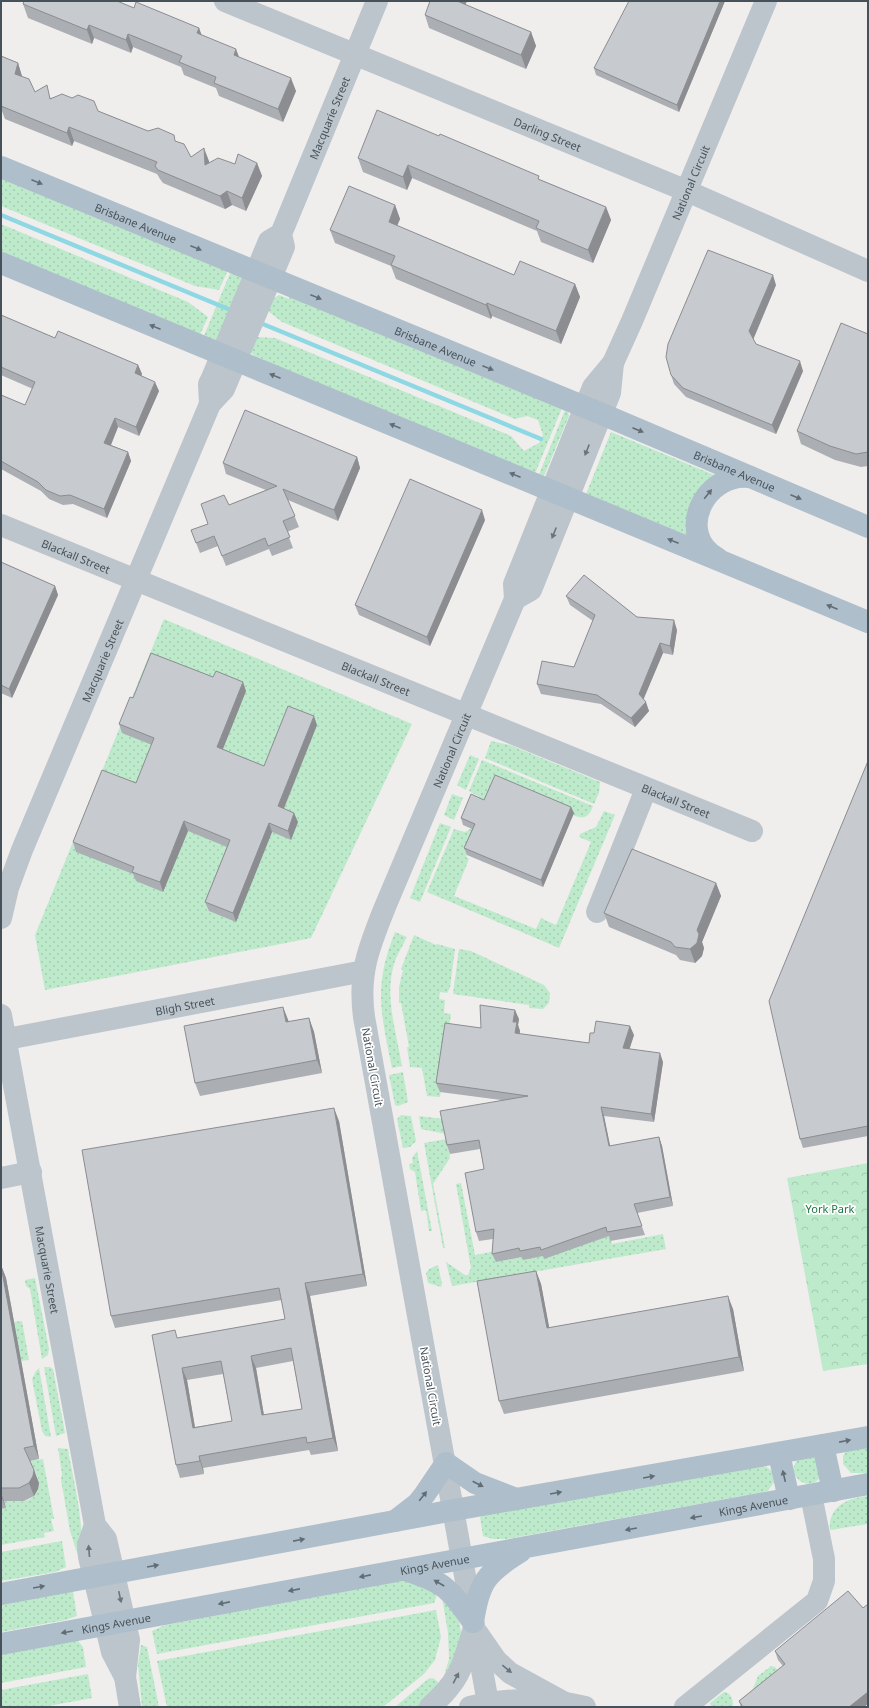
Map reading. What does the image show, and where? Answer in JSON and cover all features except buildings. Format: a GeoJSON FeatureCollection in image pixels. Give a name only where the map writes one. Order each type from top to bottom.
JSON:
{"type":"FeatureCollection","features":[{"type":"Feature","properties":{"kind":"main road","name":"Brisbane Avenue"},"geometry":{"type":"LineString","coordinates":[[1,167],[593,411],[868,527]]}},
{"type":"Feature","properties":{"kind":"main road"},"geometry":{"type":"LineString","coordinates":[[1,263],[868,622]]}},
{"type":"Feature","properties":{"kind":"main road"},"geometry":{"type":"LineString","coordinates":[[723,561],[710,554],[702,542],[697,527],[698,512],[704,498],[721,482],[735,477],[750,477]]}},
{"type":"Feature","properties":{"kind":"main road"},"geometry":{"type":"LineString","coordinates":[[1,1594],[454,1510],[779,1454],[868,1437]]}},
{"type":"Feature","properties":{"kind":"main road"},"geometry":{"type":"LineString","coordinates":[[824,1445],[833,1491]]}},
{"type":"Feature","properties":{"kind":"main road"},"geometry":{"type":"LineString","coordinates":[[779,1454],[789,1499]]}},
{"type":"Feature","properties":{"kind":"main road"},"geometry":{"type":"LineString","coordinates":[[394,1522],[417,1504],[446,1463],[475,1483],[517,1500]]}},
{"type":"Feature","properties":{"kind":"main road","name":"Kings Avenue"},"geometry":{"type":"LineString","coordinates":[[1,1644],[868,1484]]}},
{"type":"Feature","properties":{"kind":"main road"},"geometry":{"type":"LineString","coordinates":[[474,1625],[478,1595],[485,1581],[501,1564],[526,1548]]}},
{"type":"Feature","properties":{"kind":"main road"},"geometry":{"type":"LineString","coordinates":[[404,1569],[434,1580],[443,1585],[453,1594],[474,1625]]}},
{"type":"Feature","properties":{"kind":"street","name":"Darling Street"},"geometry":{"type":"LineString","coordinates":[[226,1],[687,192],[868,271]]}},
{"type":"Feature","properties":{"kind":"street","name":"Macquarie Street"},"geometry":{"type":"LineString","coordinates":[[1,918],[4,886],[210,404],[224,389],[229,357],[263,275],[269,241],[281,234],[377,1]]}},
{"type":"Feature","properties":{"kind":"street","name":"National Circuit"},"geometry":{"type":"LineString","coordinates":[[479,1705],[474,1625],[446,1463],[364,1017],[361,995],[364,971],[373,939],[514,600],[514,584],[560,494],[593,411],[593,387],[613,364],[687,192],[766,1]]}},
{"type":"Feature","properties":{"kind":"street","name":"Blackall Street"},"geometry":{"type":"LineString","coordinates":[[1,525],[752,831]]}},
{"type":"Feature","properties":{"kind":"street"},"geometry":{"type":"LineString","coordinates":[[597,912],[646,789]]}},
{"type":"Feature","properties":{"kind":"street","name":"Bligh Street"},"geometry":{"type":"LineString","coordinates":[[7,1038],[364,971]]}},
{"type":"Feature","properties":{"kind":"street","name":"Macquarie Street"},"geometry":{"type":"LineString","coordinates":[[1,1015],[7,1038],[95,1525],[88,1545],[104,1575],[115,1623],[113,1656],[125,1677],[130,1707]]}},
{"type":"Feature","properties":{"kind":"street"},"geometry":{"type":"LineString","coordinates":[[1,1178],[31,1172]]}},
{"type":"Feature","properties":{"kind":"street"},"geometry":{"type":"LineString","coordinates":[[685,1707],[817,1601],[824,1581],[824,1559],[810,1495]]}},
{"type":"Feature","properties":{"kind":"street"},"geometry":{"type":"LineString","coordinates":[[474,1625],[491,1652],[505,1668],[563,1702]]}},
{"type":"Feature","properties":{"kind":"street"},"geometry":{"type":"LineString","coordinates":[[430,1707],[445,1694],[455,1682],[474,1625]]}},
{"type":"Feature","properties":{"kind":"street"},"geometry":{"type":"LineString","coordinates":[[479,1705],[534,1699],[563,1702],[585,1707]]}},
{"type":"Feature","properties":{"kind":"green space"},"geometry":{"type":"Polygon","coordinates":[[[1,176],[228,270],[219,290],[195,286],[1,206],[1,176]]]}},
{"type":"Feature","properties":{"kind":"green space"},"geometry":{"type":"Polygon","coordinates":[[[1,224],[188,302],[208,317],[199,337],[1,254],[1,224]]]}},
{"type":"Feature","properties":{"kind":"green space"},"geometry":{"type":"Polygon","coordinates":[[[231,271],[245,277],[226,332],[215,341],[203,338],[231,271]]]}},
{"type":"Feature","properties":{"kind":"green space"},"geometry":{"type":"Polygon","coordinates":[[[279,295],[289,299],[290,296],[562,408],[534,476],[264,364],[265,360],[253,355],[250,351],[257,337],[275,338],[511,436],[524,451],[539,443],[543,435],[538,420],[527,416],[515,419],[282,322],[268,311],[274,298],[279,295]]]}},
{"type":"Feature","properties":{"kind":"green space"},"geometry":{"type":"Polygon","coordinates":[[[565,410],[568,412],[569,416],[544,476],[538,477],[565,410]]]}},
{"type":"Feature","properties":{"kind":"green space"},"geometry":{"type":"Polygon","coordinates":[[[611,432],[719,477],[694,538],[586,494],[611,432]]]}},
{"type":"Feature","properties":{"kind":"green space"},"geometry":{"type":"Polygon","coordinates":[[[164,619],[412,724],[311,938],[45,990],[35,935],[164,619]]]}},
{"type":"Feature","properties":{"kind":"green space"},"geometry":{"type":"Polygon","coordinates":[[[491,741],[510,745],[600,782],[599,793],[594,804],[485,758],[491,741]]]}},
{"type":"Feature","properties":{"kind":"green space"},"geometry":{"type":"Polygon","coordinates":[[[470,755],[479,759],[466,790],[457,785],[470,755]]]}},
{"type":"Feature","properties":{"kind":"green space"},"geometry":{"type":"Polygon","coordinates":[[[482,760],[593,806],[588,815],[580,817],[573,815],[574,813],[487,806],[478,796],[469,791],[482,760]]]}},
{"type":"Feature","properties":{"kind":"green space"},"geometry":{"type":"Polygon","coordinates":[[[452,794],[463,798],[454,820],[444,815],[452,794]]]}},
{"type":"Feature","properties":{"kind":"green space"},"geometry":{"type":"Polygon","coordinates":[[[604,811],[615,815],[559,948],[427,892],[454,829],[465,832],[472,828],[477,831],[466,857],[469,859],[454,896],[536,929],[541,918],[556,925],[591,842],[579,837],[580,834],[596,827],[604,811]]]}},
{"type":"Feature","properties":{"kind":"green space"},"geometry":{"type":"Polygon","coordinates":[[[440,823],[451,827],[420,902],[410,898],[440,823]]]}},
{"type":"Feature","properties":{"kind":"green space"},"geometry":{"type":"Polygon","coordinates":[[[395,932],[407,937],[395,960],[391,980],[391,1004],[402,1066],[392,1068],[382,1015],[381,985],[388,951],[395,932]]]}},
{"type":"Feature","properties":{"kind":"green space"},"geometry":{"type":"Polygon","coordinates":[[[414,935],[436,945],[455,949],[450,988],[447,993],[440,992],[439,999],[445,1000],[444,1013],[451,1014],[440,1097],[427,1096],[422,1068],[410,1067],[407,1047],[409,1047],[401,1003],[399,1003],[399,987],[403,970],[401,969],[414,935]]]}},
{"type":"Feature","properties":{"kind":"green space"},"geometry":{"type":"Polygon","coordinates":[[[459,949],[471,951],[544,985],[550,993],[549,1003],[543,1009],[529,1008],[529,1005],[453,994],[459,949]]]}},
{"type":"Feature","properties":{"kind":"green space"},"geometry":{"type":"Polygon","coordinates":[[[403,1072],[408,1102],[398,1106],[395,1105],[389,1075],[403,1072]]]}},
{"type":"Feature","properties":{"kind":"green space"},"geometry":{"type":"Polygon","coordinates":[[[401,1115],[411,1116],[416,1141],[410,1147],[403,1148],[397,1119],[401,1115]]]}},
{"type":"Feature","properties":{"kind":"green space"},"geometry":{"type":"Polygon","coordinates":[[[419,1116],[444,1119],[446,1134],[421,1129],[419,1116]]]}},
{"type":"Feature","properties":{"kind":"green space"},"geometry":{"type":"Polygon","coordinates":[[[447,1139],[450,1158],[433,1184],[445,1248],[443,1248],[424,1143],[447,1139]]]}},
{"type":"Feature","properties":{"kind":"green space"},"geometry":{"type":"Polygon","coordinates":[[[417,1151],[432,1231],[429,1231],[426,1210],[421,1211],[415,1172],[410,1169],[409,1164],[413,1163],[412,1158],[417,1151]]]}},
{"type":"Feature","properties":{"kind":"green space","name":"York Park"},"geometry":{"type":"Polygon","coordinates":[[[868,1163],[868,1364],[823,1371],[787,1178],[868,1163]]]}},
{"type":"Feature","properties":{"kind":"green space"},"geometry":{"type":"Polygon","coordinates":[[[461,1183],[475,1255],[496,1251],[496,1262],[522,1257],[608,1228],[612,1244],[663,1234],[666,1249],[452,1286],[446,1262],[465,1275],[468,1275],[471,1268],[456,1184],[461,1183]]]}},
{"type":"Feature","properties":{"kind":"green space"},"geometry":{"type":"Polygon","coordinates":[[[438,1265],[442,1284],[441,1287],[428,1283],[426,1273],[429,1269],[438,1265]]]}},
{"type":"Feature","properties":{"kind":"green space"},"geometry":{"type":"Polygon","coordinates":[[[35,1278],[49,1349],[48,1355],[42,1359],[30,1289],[26,1286],[25,1280],[35,1278]]]}},
{"type":"Feature","properties":{"kind":"green space"},"geometry":{"type":"Polygon","coordinates":[[[22,1321],[29,1360],[21,1361],[14,1322],[22,1321]]]}},
{"type":"Feature","properties":{"kind":"green space"},"geometry":{"type":"Polygon","coordinates":[[[44,1367],[50,1367],[53,1369],[65,1433],[56,1436],[44,1367]]]}},
{"type":"Feature","properties":{"kind":"green space"},"geometry":{"type":"Polygon","coordinates":[[[39,1368],[51,1437],[45,1436],[42,1431],[32,1379],[39,1368]]]}},
{"type":"Feature","properties":{"kind":"green space"},"geometry":{"type":"Polygon","coordinates":[[[868,1444],[868,1473],[851,1473],[843,1464],[843,1456],[846,1451],[868,1444]]]}},
{"type":"Feature","properties":{"kind":"green space"},"geometry":{"type":"Polygon","coordinates":[[[58,1448],[68,1449],[76,1488],[81,1533],[81,1546],[78,1556],[70,1531],[61,1480],[62,1474],[58,1448]]]}},
{"type":"Feature","properties":{"kind":"green space"},"geometry":{"type":"Polygon","coordinates":[[[808,1455],[816,1458],[821,1476],[816,1481],[805,1483],[796,1477],[794,1466],[797,1460],[808,1455]]]}},
{"type":"Feature","properties":{"kind":"green space"},"geometry":{"type":"Polygon","coordinates":[[[43,1459],[54,1519],[51,1519],[54,1531],[44,1533],[45,1537],[1,1545],[1,1509],[5,1508],[3,1493],[20,1501],[29,1500],[33,1497],[38,1490],[39,1481],[34,1472],[23,1462],[43,1459]]]}},
{"type":"Feature","properties":{"kind":"green space"},"geometry":{"type":"Polygon","coordinates":[[[764,1465],[772,1471],[774,1482],[768,1491],[506,1539],[493,1539],[483,1536],[480,1517],[484,1515],[764,1465]]]}},
{"type":"Feature","properties":{"kind":"green space"},"geometry":{"type":"Polygon","coordinates":[[[868,1496],[868,1524],[830,1530],[832,1515],[836,1509],[847,1501],[868,1496]]]}},
{"type":"Feature","properties":{"kind":"green space"},"geometry":{"type":"Polygon","coordinates":[[[62,1541],[66,1567],[55,1572],[1,1581],[1,1552],[62,1541]]]}},
{"type":"Feature","properties":{"kind":"green space"},"geometry":{"type":"Polygon","coordinates":[[[415,1580],[437,1595],[434,1603],[157,1654],[152,1631],[165,1625],[395,1582],[415,1580]]]}},
{"type":"Feature","properties":{"kind":"green space"},"geometry":{"type":"Polygon","coordinates":[[[73,1592],[77,1616],[65,1620],[1,1632],[1,1603],[73,1592]]]}},
{"type":"Feature","properties":{"kind":"green space"},"geometry":{"type":"Polygon","coordinates":[[[442,1597],[458,1615],[462,1637],[460,1652],[444,1676],[449,1659],[448,1633],[442,1597]]]}},
{"type":"Feature","properties":{"kind":"green space"},"geometry":{"type":"Polygon","coordinates":[[[436,1610],[441,1637],[435,1660],[424,1674],[383,1707],[167,1707],[157,1661],[436,1610]]]}},
{"type":"Feature","properties":{"kind":"green space"},"geometry":{"type":"Polygon","coordinates":[[[78,1641],[83,1647],[86,1667],[1,1683],[1,1654],[78,1641]]]}},
{"type":"Feature","properties":{"kind":"green space"},"geometry":{"type":"Polygon","coordinates":[[[141,1645],[147,1647],[159,1707],[142,1707],[138,1664],[141,1645]]]}},
{"type":"Feature","properties":{"kind":"green space"},"geometry":{"type":"Polygon","coordinates":[[[771,1666],[775,1667],[784,1677],[752,1691],[758,1676],[771,1666]]]}},
{"type":"Feature","properties":{"kind":"green space"},"geometry":{"type":"Polygon","coordinates":[[[88,1674],[92,1698],[43,1707],[1,1707],[1,1690],[88,1674]]]}},
{"type":"Feature","properties":{"kind":"green space"},"geometry":{"type":"Polygon","coordinates":[[[433,1678],[438,1682],[440,1688],[419,1707],[395,1707],[428,1679],[433,1678]]]}},
{"type":"Feature","properties":{"kind":"green space"},"geometry":{"type":"Polygon","coordinates":[[[724,1692],[731,1697],[733,1705],[731,1707],[711,1707],[710,1703],[724,1692]]]}},
{"type":"Feature","properties":{"kind":"waterway"},"geometry":{"type":"LineString","coordinates":[[1,215],[233,311]]}},
{"type":"Feature","properties":{"kind":"waterway"},"geometry":{"type":"LineString","coordinates":[[258,322],[541,439]]}}]}
